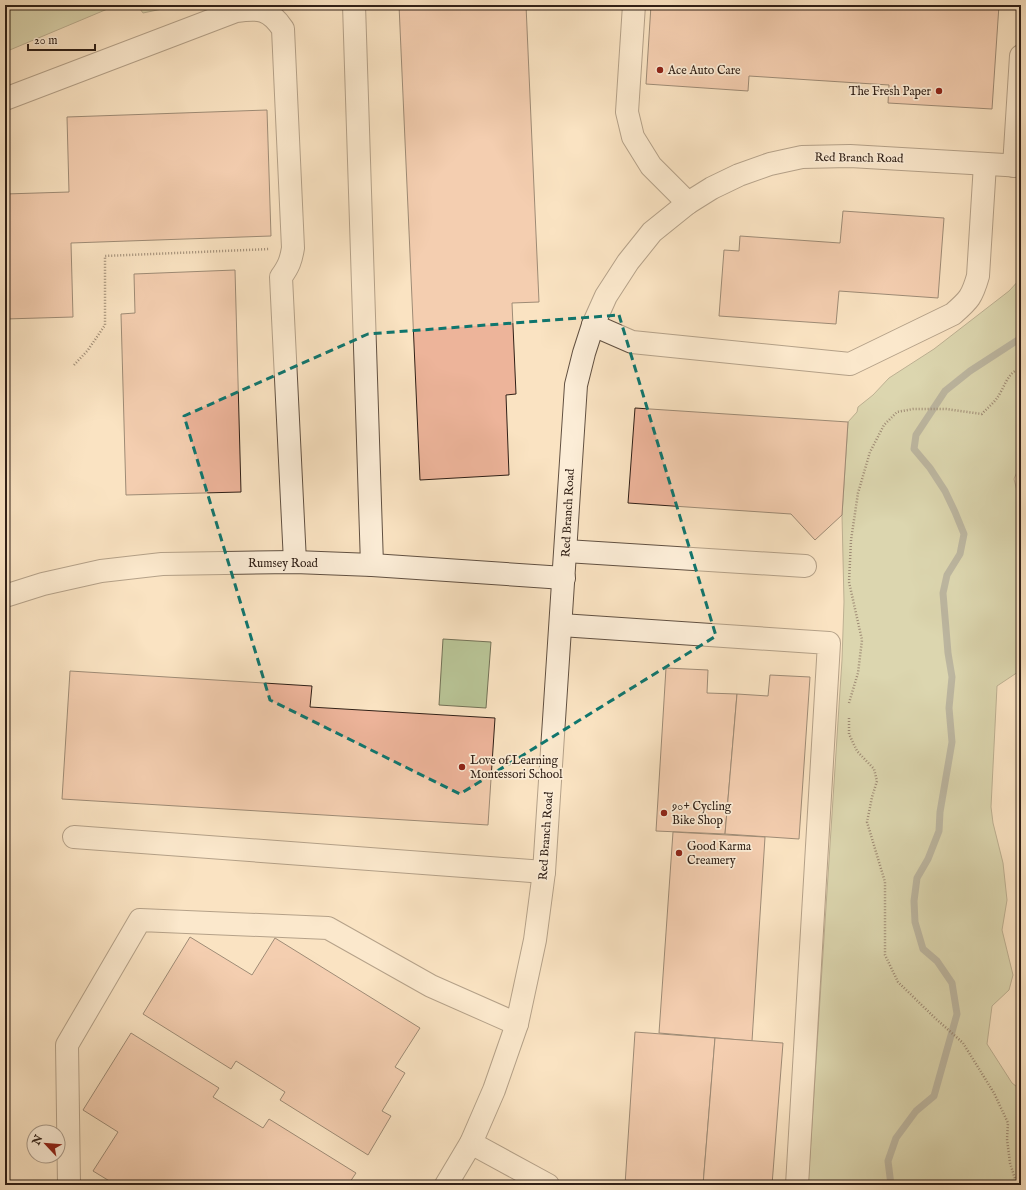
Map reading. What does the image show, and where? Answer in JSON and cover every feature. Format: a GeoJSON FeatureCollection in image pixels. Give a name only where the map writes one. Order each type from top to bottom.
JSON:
{"type":"FeatureCollection","features":[{"type":"Feature","properties":{"kind":"street"},"geometry":{"type":"LineString","coordinates":[[354,5],[372,565]]}},
{"type":"Feature","properties":{"kind":"street"},"geometry":{"type":"LineString","coordinates":[[634,5],[627,112],[633,137],[652,166],[688,203]]}},
{"type":"Feature","properties":{"kind":"street"},"geometry":{"type":"LineString","coordinates":[[5,99],[236,12],[254,9],[266,12],[276,19],[283,29],[293,248],[291,261],[281,276],[295,562]]}},
{"type":"Feature","properties":{"kind":"street"},"geometry":{"type":"LineString","coordinates":[[1018,166],[1021,56]]}},
{"type":"Feature","properties":{"kind":"street","name":"Red Branch Road"},"geometry":{"type":"LineString","coordinates":[[446,1185],[470,1143],[494,1090],[517,1024],[535,940],[544,872],[576,385],[593,325],[606,296],[628,262],[652,232],[688,203],[712,188],[739,175],[770,164],[802,157],[850,156],[1018,166]]}},
{"type":"Feature","properties":{"kind":"street"},"geometry":{"type":"LineString","coordinates":[[593,325],[632,342],[850,364],[953,314],[967,302],[974,290],[978,276],[985,164]]}},
{"type":"Feature","properties":{"kind":"street"},"geometry":{"type":"LineString","coordinates":[[566,550],[805,566]]}},
{"type":"Feature","properties":{"kind":"street","name":"Rumsey Road"},"geometry":{"type":"LineString","coordinates":[[5,596],[43,584],[109,570],[162,564],[295,562],[372,565],[564,578]]}},
{"type":"Feature","properties":{"kind":"street"},"geometry":{"type":"LineString","coordinates":[[561,625],[829,643],[797,1185]]}},
{"type":"Feature","properties":{"kind":"street"},"geometry":{"type":"LineString","coordinates":[[74,837],[544,872]]}},
{"type":"Feature","properties":{"kind":"street"},"geometry":{"type":"LineString","coordinates":[[70,1185],[66,1045],[140,920],[328,928],[431,986],[517,1024]]}},
{"type":"Feature","properties":{"kind":"street"},"geometry":{"type":"LineString","coordinates":[[470,1143],[548,1185]]}},
{"type":"Feature","properties":{"kind":"path"},"geometry":{"type":"LineString","coordinates":[[74,365],[88,350],[105,325],[105,256],[293,248]]}},
{"type":"Feature","properties":{"kind":"path"},"geometry":{"type":"LineString","coordinates":[[849,706],[858,673],[862,640],[857,612],[849,582],[851,540],[858,493],[870,452],[884,425],[897,412],[913,409],[946,409],[982,414],[997,398],[1007,379],[1017,370],[1021,369]]}},
{"type":"Feature","properties":{"kind":"path"},"geometry":{"type":"LineString","coordinates":[[849,713],[849,734],[857,751],[874,769],[877,781],[866,822],[885,882],[885,955],[898,982],[963,1043],[994,1093],[1008,1123],[1007,1139],[1010,1163],[1017,1185]]}},
{"type":"Feature","properties":{"kind":"highlighted area"},"geometry":{"type":"Polygon","coordinates":[[[619,315],[716,636],[460,794],[270,700],[184,416],[368,334],[619,315]]]}},
{"type":"Feature","properties":{"kind":"green space"},"geometry":{"type":"Polygon","coordinates":[[[5,5],[117,5],[5,52],[5,5]]]}},
{"type":"Feature","properties":{"kind":"green space"},"geometry":{"type":"Polygon","coordinates":[[[137,5],[181,5],[143,13],[137,5]]]}},
{"type":"Feature","properties":{"kind":"green space"},"geometry":{"type":"Polygon","coordinates":[[[1021,278],[1021,462],[1014,479],[1021,507],[1021,668],[1018,672],[997,686],[991,807],[993,823],[1003,863],[1007,900],[1002,930],[1013,975],[1009,990],[992,1006],[987,1044],[1012,1083],[1021,1090],[1021,1185],[808,1185],[842,660],[844,602],[842,515],[848,422],[857,412],[858,407],[873,395],[889,378],[934,349],[1009,291],[1021,278]]]}},
{"type":"Feature","properties":{"kind":"green space"},"geometry":{"type":"Polygon","coordinates":[[[443,639],[491,642],[486,708],[439,705],[443,639]]]}},
{"type":"Feature","properties":{"kind":"building"},"geometry":{"type":"Polygon","coordinates":[[[399,5],[526,5],[539,302],[512,303],[516,394],[506,395],[509,475],[420,480],[399,5]]]}},
{"type":"Feature","properties":{"kind":"building"},"geometry":{"type":"Polygon","coordinates":[[[651,5],[999,5],[992,109],[888,103],[889,85],[749,76],[748,91],[646,84],[651,5]]]}},
{"type":"Feature","properties":{"kind":"building"},"geometry":{"type":"Polygon","coordinates":[[[267,110],[271,236],[71,243],[73,317],[5,319],[5,194],[69,192],[67,117],[267,110]]]}},
{"type":"Feature","properties":{"kind":"building"},"geometry":{"type":"Polygon","coordinates":[[[843,211],[944,218],[938,298],[839,291],[836,324],[719,316],[724,250],[739,251],[740,236],[840,243],[843,211]]]}},
{"type":"Feature","properties":{"kind":"building"},"geometry":{"type":"Polygon","coordinates":[[[235,270],[241,492],[126,495],[121,314],[135,313],[134,274],[235,270]]]}},
{"type":"Feature","properties":{"kind":"building"},"geometry":{"type":"Polygon","coordinates":[[[635,408],[848,422],[842,515],[815,540],[791,514],[628,503],[635,408]]]}},
{"type":"Feature","properties":{"kind":"building"},"geometry":{"type":"Polygon","coordinates":[[[666,668],[708,670],[707,693],[737,694],[725,834],[656,831],[666,668]]]}},
{"type":"Feature","properties":{"kind":"building"},"geometry":{"type":"Polygon","coordinates":[[[70,671],[312,686],[310,707],[495,718],[488,825],[62,799],[70,671]]]}},
{"type":"Feature","properties":{"kind":"building"},"geometry":{"type":"Polygon","coordinates":[[[770,675],[810,677],[799,839],[725,834],[737,694],[768,696],[770,675]]]}},
{"type":"Feature","properties":{"kind":"building"},"geometry":{"type":"Polygon","coordinates":[[[673,832],[765,837],[752,1041],[659,1033],[673,832]]]}},
{"type":"Feature","properties":{"kind":"building"},"geometry":{"type":"Polygon","coordinates":[[[190,937],[252,975],[275,938],[420,1028],[395,1067],[405,1073],[382,1111],[391,1116],[368,1155],[280,1100],[285,1092],[236,1061],[231,1069],[143,1014],[190,937]]]}},
{"type":"Feature","properties":{"kind":"building"},"geometry":{"type":"Polygon","coordinates":[[[635,1032],[715,1038],[703,1185],[625,1185],[635,1032]]]}},
{"type":"Feature","properties":{"kind":"building"},"geometry":{"type":"Polygon","coordinates":[[[131,1033],[219,1088],[213,1097],[263,1128],[269,1119],[356,1173],[348,1185],[116,1185],[93,1171],[118,1132],[83,1110],[131,1033]]]}},
{"type":"Feature","properties":{"kind":"building"},"geometry":{"type":"Polygon","coordinates":[[[715,1038],[783,1043],[772,1185],[703,1185],[715,1038]]]}},
{"type":"Feature","properties":{"kind":"waterway"},"geometry":{"type":"LineString","coordinates":[[891,1185],[888,1161],[896,1138],[916,1111],[934,1096],[957,1014],[952,983],[937,961],[923,949],[915,922],[914,901],[917,878],[928,859],[939,831],[940,812],[952,742],[949,708],[952,677],[948,653],[943,593],[947,575],[960,554],[964,534],[945,491],[930,468],[914,449],[916,435],[945,391],[970,371],[1021,338]]}},
{"type":"Feature","properties":{"kind":"place","name":"Ace Auto Care"},"geometry":{"type":"Point","coordinates":[660,70]}},
{"type":"Feature","properties":{"kind":"place","name":"The Fresh Paper"},"geometry":{"type":"Point","coordinates":[939,91]}},
{"type":"Feature","properties":{"kind":"place","name":"Love of Learning Montessori School"},"geometry":{"type":"Point","coordinates":[462,767]}},
{"type":"Feature","properties":{"kind":"place","name":"90+ Cycling Bike Shop"},"geometry":{"type":"Point","coordinates":[664,813]}},
{"type":"Feature","properties":{"kind":"place","name":"Good Karma Creamery"},"geometry":{"type":"Point","coordinates":[679,853]}}]}
